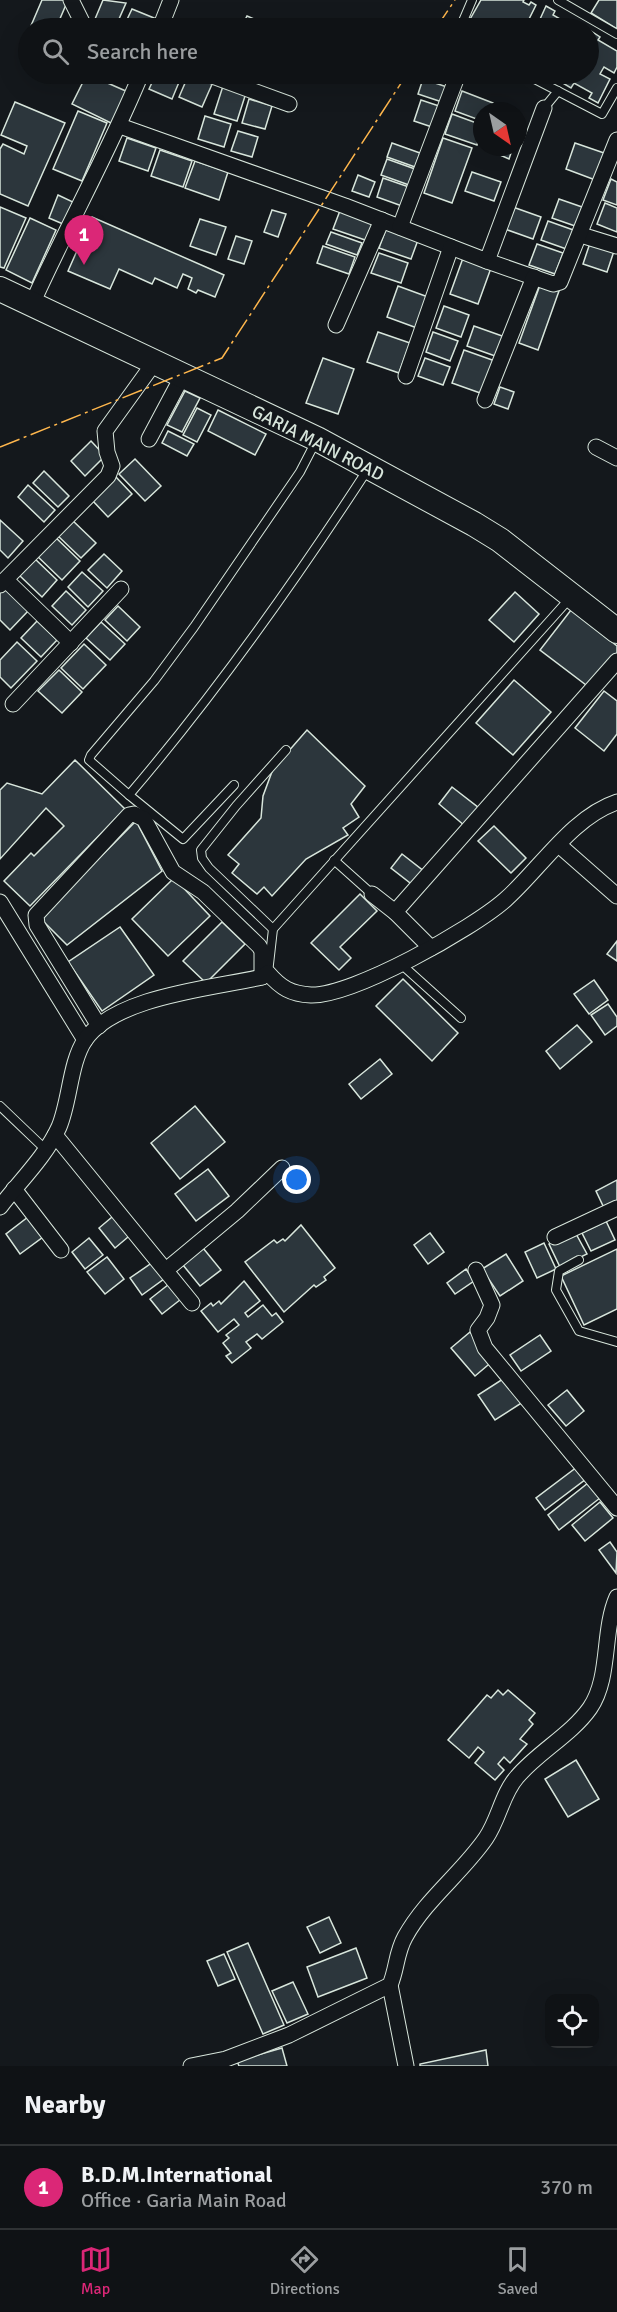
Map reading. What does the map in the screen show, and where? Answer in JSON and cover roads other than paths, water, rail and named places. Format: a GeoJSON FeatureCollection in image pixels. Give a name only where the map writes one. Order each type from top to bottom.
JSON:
{"type":"FeatureCollection","features":[{"type":"Feature","properties":{"kind":"main road","name":"GARIA MAIN ROAD"},"geometry":{"type":"LineString","coordinates":[[0,289],[317,439],[500,540],[617,631]]}},
{"type":"Feature","properties":{"kind":"street"},"geometry":{"type":"LineString","coordinates":[[71,0],[80,18]]}},
{"type":"Feature","properties":{"kind":"street"},"geometry":{"type":"LineString","coordinates":[[163,18],[171,0]]}},
{"type":"Feature","properties":{"kind":"street"},"geometry":{"type":"LineString","coordinates":[[32,304],[75,210],[120,126],[137,84]]}},
{"type":"Feature","properties":{"kind":"street"},"geometry":{"type":"LineString","coordinates":[[234,84],[289,104]]}},
{"type":"Feature","properties":{"kind":"street"},"geometry":{"type":"LineString","coordinates":[[400,227],[454,84]]}},
{"type":"Feature","properties":{"kind":"street"},"geometry":{"type":"LineString","coordinates":[[487,261],[543,108]]}},
{"type":"Feature","properties":{"kind":"street"},"geometry":{"type":"LineString","coordinates":[[120,126],[553,284],[560,282],[617,140]]}},
{"type":"Feature","properties":{"kind":"street"},"geometry":{"type":"LineString","coordinates":[[336,325],[382,220]]}},
{"type":"Feature","properties":{"kind":"street"},"geometry":{"type":"LineString","coordinates":[[580,235],[617,246]]}},
{"type":"Feature","properties":{"kind":"street"},"geometry":{"type":"LineString","coordinates":[[406,376],[451,246]]}},
{"type":"Feature","properties":{"kind":"street"},"geometry":{"type":"LineString","coordinates":[[484,400],[534,277]]}},
{"type":"Feature","properties":{"kind":"street"},"geometry":{"type":"LineString","coordinates":[[71,643],[3,583],[111,471],[105,431],[154,363]]}},
{"type":"Feature","properties":{"kind":"street"},"geometry":{"type":"LineString","coordinates":[[149,439],[182,377]]}},
{"type":"Feature","properties":{"kind":"street"},"geometry":{"type":"LineString","coordinates":[[596,447],[617,458]]}},
{"type":"Feature","properties":{"kind":"street"},"geometry":{"type":"LineString","coordinates":[[13,704],[121,589]]}},
{"type":"Feature","properties":{"kind":"street"},"geometry":{"type":"LineString","coordinates":[[395,912],[617,661]]}},
{"type":"Feature","properties":{"kind":"street"},"geometry":{"type":"LineString","coordinates":[[99,1026],[37,926],[36,915],[129,816],[134,814],[144,819],[178,877],[203,892],[259,946],[262,951],[265,975],[286,990],[316,994],[347,987],[468,928],[494,909],[590,815],[617,802]]}},
{"type":"Feature","properties":{"kind":"street"},"geometry":{"type":"LineString","coordinates":[[560,846],[617,896]]}},
{"type":"Feature","properties":{"kind":"street"},"geometry":{"type":"LineString","coordinates":[[372,894],[395,912],[431,948]]}},
{"type":"Feature","properties":{"kind":"street"},"geometry":{"type":"LineString","coordinates":[[0,902],[85,1040]]}},
{"type":"Feature","properties":{"kind":"street"},"geometry":{"type":"LineString","coordinates":[[0,1208],[55,1136],[85,1040],[99,1026],[150,1001],[265,975]]}},
{"type":"Feature","properties":{"kind":"street"},"geometry":{"type":"LineString","coordinates":[[55,1136],[192,1303]]}},
{"type":"Feature","properties":{"kind":"street"},"geometry":{"type":"LineString","coordinates":[[166,1270],[237,1211],[282,1168]]}},
{"type":"Feature","properties":{"kind":"street"},"geometry":{"type":"LineString","coordinates":[[14,1189],[61,1250]]}},
{"type":"Feature","properties":{"kind":"street"},"geometry":{"type":"LineString","coordinates":[[555,1237],[617,1208]]}},
{"type":"Feature","properties":{"kind":"street"},"geometry":{"type":"LineString","coordinates":[[476,1270],[492,1305],[478,1330],[485,1348],[617,1508]]}},
{"type":"Feature","properties":{"kind":"street"},"geometry":{"type":"LineString","coordinates":[[405,2066],[390,1985],[395,1960],[404,1938],[421,1912],[486,1839],[509,1786],[525,1767],[589,1709],[598,1688],[609,1620],[617,1597]]}},
{"type":"Feature","properties":{"kind":"street"},"geometry":{"type":"LineString","coordinates":[[191,2066],[226,2058],[289,2035],[390,1985]]}},
{"type":"Feature","properties":{"kind":"lane"},"geometry":{"type":"LineString","coordinates":[[464,18],[472,0]]}},
{"type":"Feature","properties":{"kind":"lane"},"geometry":{"type":"LineString","coordinates":[[558,0],[589,18]]}},
{"type":"Feature","properties":{"kind":"lane"},"geometry":{"type":"LineString","coordinates":[[599,24],[617,34]]}},
{"type":"Feature","properties":{"kind":"lane"},"geometry":{"type":"LineString","coordinates":[[544,84],[602,114],[617,88]]}},
{"type":"Feature","properties":{"kind":"lane"},"geometry":{"type":"LineString","coordinates":[[543,108],[558,91]]}},
{"type":"Feature","properties":{"kind":"lane"},"geometry":{"type":"LineString","coordinates":[[234,784],[183,839],[97,770],[89,760],[154,681],[199,620],[300,472],[317,439]]}},
{"type":"Feature","properties":{"kind":"lane"},"geometry":{"type":"LineString","coordinates":[[129,795],[221,684],[283,597],[369,468]]}},
{"type":"Feature","properties":{"kind":"lane"},"geometry":{"type":"LineString","coordinates":[[265,975],[273,929],[572,596]]}},
{"type":"Feature","properties":{"kind":"lane"},"geometry":{"type":"LineString","coordinates":[[273,929],[208,868],[202,858],[201,850],[236,806],[286,750]]}},
{"type":"Feature","properties":{"kind":"lane"},"geometry":{"type":"LineString","coordinates":[[334,860],[372,894]]}},
{"type":"Feature","properties":{"kind":"lane"},"geometry":{"type":"LineString","coordinates":[[400,963],[461,1018]]}},
{"type":"Feature","properties":{"kind":"lane"},"geometry":{"type":"LineString","coordinates":[[0,1106],[45,1149]]}},
{"type":"Feature","properties":{"kind":"lane"},"geometry":{"type":"LineString","coordinates":[[579,1260],[560,1271],[556,1290],[579,1331],[617,1342]]}},
{"type":"Feature","properties":{"kind":"place","name":"B.D.M.International"},"geometry":{"type":"Point","coordinates":[84,265]}}]}
